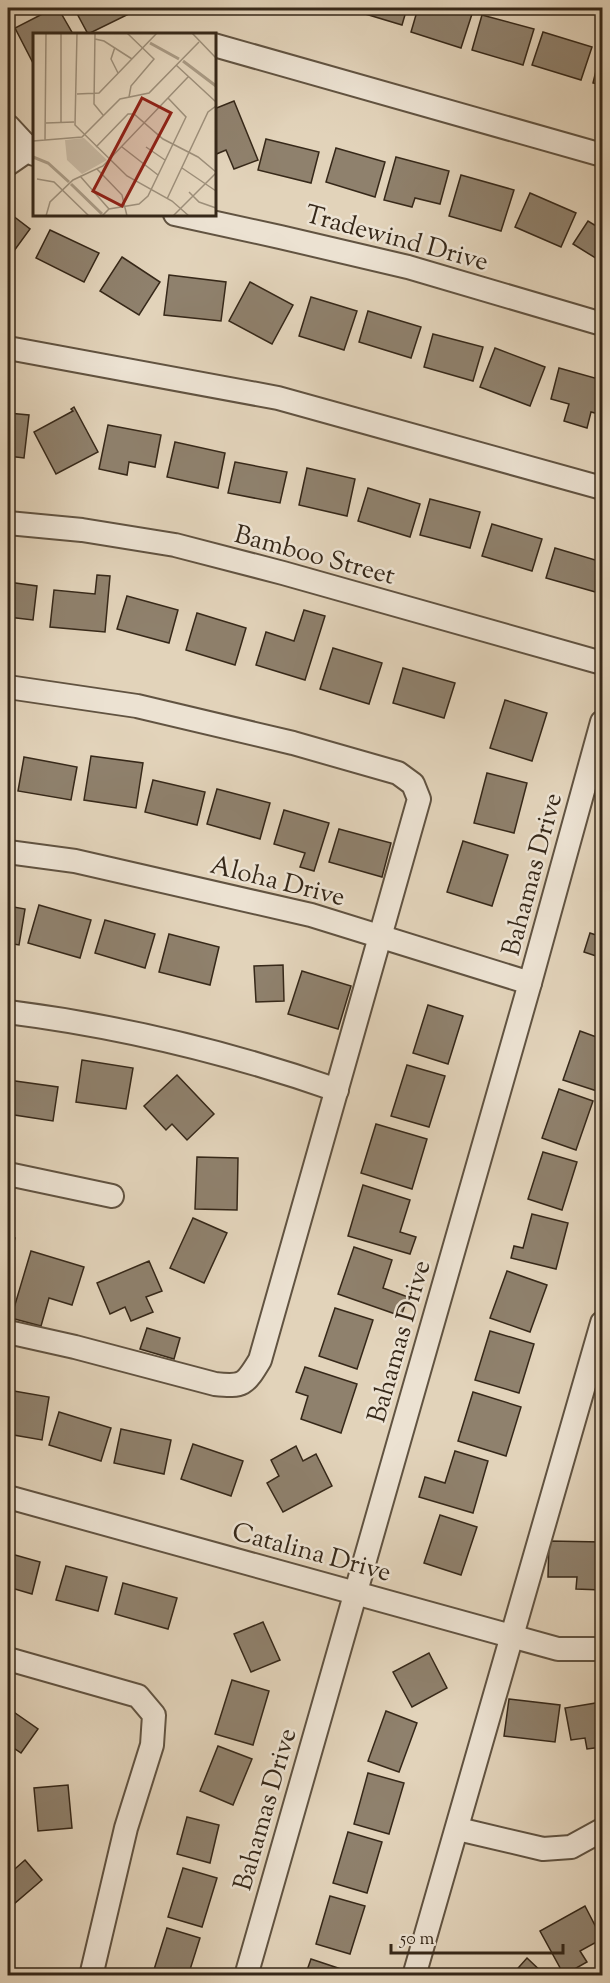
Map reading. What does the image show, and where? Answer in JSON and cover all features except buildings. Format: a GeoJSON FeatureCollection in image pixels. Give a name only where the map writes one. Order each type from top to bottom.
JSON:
{"type":"FeatureCollection","features":[{"type":"Feature","properties":{"kind":"street"},"geometry":{"type":"LineString","coordinates":[[216,46],[603,155]]}},
{"type":"Feature","properties":{"kind":"street"},"geometry":{"type":"LineString","coordinates":[[8,126],[33,150],[8,164]]}},
{"type":"Feature","properties":{"kind":"street","name":"Tradewind Drive"},"geometry":{"type":"LineString","coordinates":[[184,216],[408,267],[603,324]]}},
{"type":"Feature","properties":{"kind":"street"},"geometry":{"type":"LineString","coordinates":[[8,348],[278,398],[603,488]]}},
{"type":"Feature","properties":{"kind":"street","name":"Bamboo Street"},"geometry":{"type":"LineString","coordinates":[[8,523],[82,530],[175,545],[603,663]]}},
{"type":"Feature","properties":{"kind":"street"},"geometry":{"type":"LineString","coordinates":[[8,687],[137,706],[293,743],[398,773],[413,784],[419,799],[260,1360],[249,1377],[235,1386],[215,1384],[8,1332]]}},
{"type":"Feature","properties":{"kind":"street","name":"Bahamas Drive"},"geometry":{"type":"LineString","coordinates":[[246,1976],[603,722]]}},
{"type":"Feature","properties":{"kind":"street","name":"Aloha Drive"},"geometry":{"type":"LineString","coordinates":[[8,852],[75,861],[311,915],[530,983]]}},
{"type":"Feature","properties":{"kind":"street"},"geometry":{"type":"LineString","coordinates":[[8,1012],[68,1020],[201,1048],[337,1090]]}},
{"type":"Feature","properties":{"kind":"street"},"geometry":{"type":"LineString","coordinates":[[8,1174],[112,1196]]}},
{"type":"Feature","properties":{"kind":"street"},"geometry":{"type":"LineString","coordinates":[[414,1976],[603,1323]]}},
{"type":"Feature","properties":{"kind":"street","name":"Catalina Drive"},"geometry":{"type":"LineString","coordinates":[[8,1497],[558,1649],[603,1649]]}},
{"type":"Feature","properties":{"kind":"street"},"geometry":{"type":"LineString","coordinates":[[8,1659],[138,1696],[154,1715],[152,1745],[126,1828],[91,1976]]}},
{"type":"Feature","properties":{"kind":"street"},"geometry":{"type":"LineString","coordinates":[[458,1829],[543,1849],[571,1847],[603,1830]]}}]}
